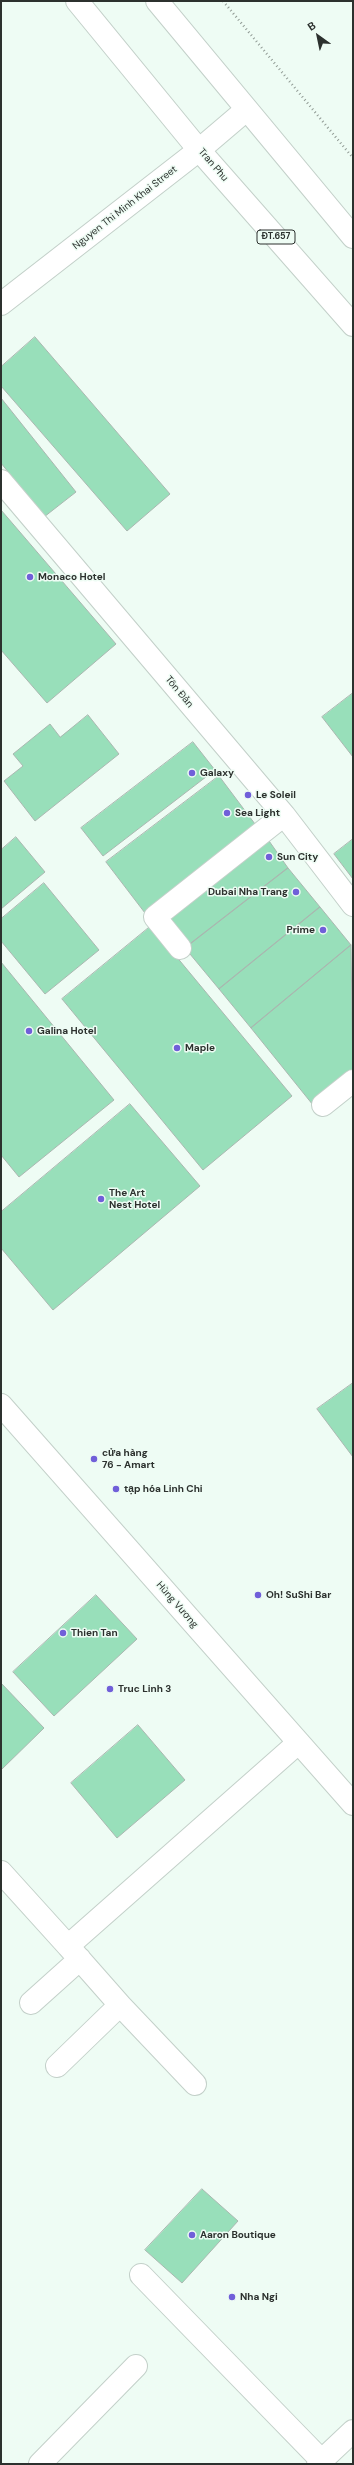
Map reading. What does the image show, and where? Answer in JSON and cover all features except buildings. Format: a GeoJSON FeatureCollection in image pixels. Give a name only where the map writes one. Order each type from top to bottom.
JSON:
{"type":"FeatureCollection","features":[{"type":"Feature","properties":{"kind":"street","name":"Tran Phu"},"geometry":{"type":"LineString","coordinates":[[77,1],[199,150],[353,325]]}},
{"type":"Feature","properties":{"kind":"street"},"geometry":{"type":"LineString","coordinates":[[158,1],[246,110],[353,237]]}},
{"type":"Feature","properties":{"kind":"street","name":"Nguyen Thi Minh Khai Street"},"geometry":{"type":"LineString","coordinates":[[1,304],[199,150],[246,110]]}},
{"type":"Feature","properties":{"kind":"street","name":"Tôn Đản"},"geometry":{"type":"LineString","coordinates":[[1,481],[284,814],[353,906]]}},
{"type":"Feature","properties":{"kind":"street"},"geometry":{"type":"LineString","coordinates":[[180,948],[155,917],[284,814]]}},
{"type":"Feature","properties":{"kind":"street"},"geometry":{"type":"LineString","coordinates":[[323,1105],[353,1081]]}},
{"type":"Feature","properties":{"kind":"street","name":"Hùng Vương"},"geometry":{"type":"LineString","coordinates":[[5,1419],[353,1804]]}},
{"type":"Feature","properties":{"kind":"street"},"geometry":{"type":"LineString","coordinates":[[31,2003],[74,1953],[298,1743]]}},
{"type":"Feature","properties":{"kind":"street"},"geometry":{"type":"LineString","coordinates":[[1,1872],[120,2005],[195,2084]]}},
{"type":"Feature","properties":{"kind":"street"},"geometry":{"type":"LineString","coordinates":[[57,2066],[120,2005]]}},
{"type":"Feature","properties":{"kind":"street"},"geometry":{"type":"LineString","coordinates":[[141,2275],[320,2462],[353,2431]]}},
{"type":"Feature","properties":{"kind":"street"},"geometry":{"type":"LineString","coordinates":[[40,2464],[136,2366]]}},
{"type":"Feature","properties":{"kind":"path"},"geometry":{"type":"LineString","coordinates":[[223,1],[353,158]]}},
{"type":"Feature","properties":{"kind":"place","name":"Monaco Hotel"},"geometry":{"type":"Point","coordinates":[30,577]}},
{"type":"Feature","properties":{"kind":"place","name":"Galaxy"},"geometry":{"type":"Point","coordinates":[192,773]}},
{"type":"Feature","properties":{"kind":"place","name":"Le Soleil"},"geometry":{"type":"Point","coordinates":[248,795]}},
{"type":"Feature","properties":{"kind":"place","name":"Sea Light"},"geometry":{"type":"Point","coordinates":[227,813]}},
{"type":"Feature","properties":{"kind":"place","name":"Sun City"},"geometry":{"type":"Point","coordinates":[269,857]}},
{"type":"Feature","properties":{"kind":"place","name":"Dubai Nha Trang"},"geometry":{"type":"Point","coordinates":[296,892]}},
{"type":"Feature","properties":{"kind":"place","name":"Prime"},"geometry":{"type":"Point","coordinates":[323,930]}},
{"type":"Feature","properties":{"kind":"place","name":"Galina Hotel"},"geometry":{"type":"Point","coordinates":[29,1031]}},
{"type":"Feature","properties":{"kind":"place","name":"Maple"},"geometry":{"type":"Point","coordinates":[177,1048]}},
{"type":"Feature","properties":{"kind":"place","name":"The Art Nest Hotel"},"geometry":{"type":"Point","coordinates":[101,1199]}},
{"type":"Feature","properties":{"kind":"place","name":"cửa hàng 76 - Amart"},"geometry":{"type":"Point","coordinates":[94,1459]}},
{"type":"Feature","properties":{"kind":"place","name":"tạp hóa Linh Chi"},"geometry":{"type":"Point","coordinates":[116,1489]}},
{"type":"Feature","properties":{"kind":"place","name":"Oh! SuShi Bar"},"geometry":{"type":"Point","coordinates":[258,1595]}},
{"type":"Feature","properties":{"kind":"place","name":"Thien Tan"},"geometry":{"type":"Point","coordinates":[63,1633]}},
{"type":"Feature","properties":{"kind":"place","name":"Truc Linh 3"},"geometry":{"type":"Point","coordinates":[110,1689]}},
{"type":"Feature","properties":{"kind":"place","name":"Aaron Boutique"},"geometry":{"type":"Point","coordinates":[192,2235]}},
{"type":"Feature","properties":{"kind":"place","name":"Nha Ngi"},"geometry":{"type":"Point","coordinates":[232,2297]}}]}
